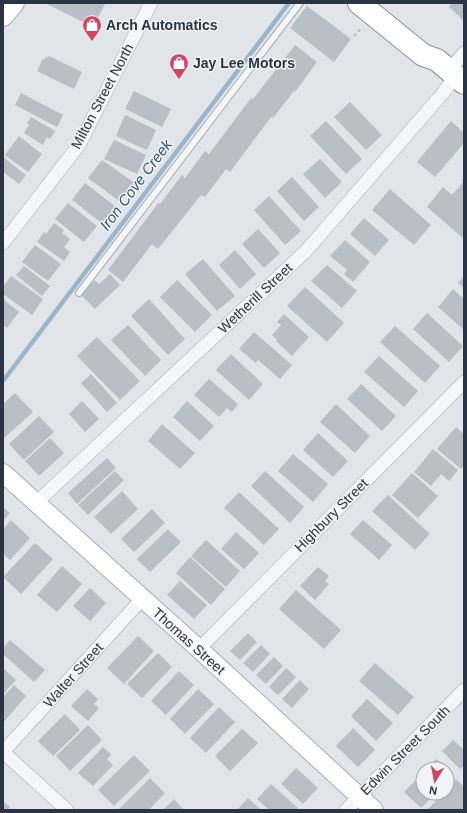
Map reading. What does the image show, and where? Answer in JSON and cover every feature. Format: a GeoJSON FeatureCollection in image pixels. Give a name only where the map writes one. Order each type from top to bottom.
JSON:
{"type":"FeatureCollection","features":[{"type":"Feature","properties":{"kind":"highway"},"geometry":{"type":"LineString","coordinates":[[371,10],[424,55],[452,72]]}},
{"type":"Feature","properties":{"kind":"main road"},"geometry":{"type":"LineString","coordinates":[[3,16],[14,3]]}},
{"type":"Feature","properties":{"kind":"main road","name":"Thomas Street"},"geometry":{"type":"LineString","coordinates":[[3,473],[374,810]]}},
{"type":"Feature","properties":{"kind":"street","name":"Milton Street North"},"geometry":{"type":"LineString","coordinates":[[5,236],[79,145],[151,3]]}},
{"type":"Feature","properties":{"kind":"street","name":"Wetherill Street"},"geometry":{"type":"LineString","coordinates":[[36,503],[306,251],[443,93],[452,72],[464,53]]}},
{"type":"Feature","properties":{"kind":"street","name":"Highbury Street"},"geometry":{"type":"LineString","coordinates":[[198,649],[464,382]]}},
{"type":"Feature","properties":{"kind":"street","name":"Walter Street"},"geometry":{"type":"LineString","coordinates":[[3,752],[142,599]]}},
{"type":"Feature","properties":{"kind":"street","name":"Edwin Street South"},"geometry":{"type":"LineString","coordinates":[[346,810],[464,690]]}},
{"type":"Feature","properties":{"kind":"street"},"geometry":{"type":"LineString","coordinates":[[3,752],[67,810]]}},
{"type":"Feature","properties":{"kind":"lane"},"geometry":{"type":"LineString","coordinates":[[79,293],[300,3]]}},
{"type":"Feature","properties":{"kind":"path"},"geometry":{"type":"LineString","coordinates":[[354,36],[371,10]]}},
{"type":"Feature","properties":{"kind":"building"},"geometry":{"type":"Polygon","coordinates":[[[45,3],[102,3],[105,4],[93,27],[45,3]]]}},
{"type":"Feature","properties":{"kind":"building"},"geometry":{"type":"Polygon","coordinates":[[[452,3],[464,3],[464,21],[449,7],[452,3]]]}},
{"type":"Feature","properties":{"kind":"building"},"geometry":{"type":"Polygon","coordinates":[[[307,6],[351,39],[334,62],[290,28],[307,6]]]}},
{"type":"Feature","properties":{"kind":"building"},"geometry":{"type":"Polygon","coordinates":[[[295,45],[317,62],[295,92],[294,91],[273,118],[271,117],[230,172],[226,169],[205,197],[201,195],[158,249],[152,244],[123,282],[108,270],[159,202],[160,204],[182,175],[185,178],[205,151],[209,154],[251,98],[253,99],[295,45]]]}},
{"type":"Feature","properties":{"kind":"building"},"geometry":{"type":"Polygon","coordinates":[[[49,56],[82,72],[74,89],[37,71],[42,60],[49,56]]]}},
{"type":"Feature","properties":{"kind":"building"},"geometry":{"type":"Polygon","coordinates":[[[134,91],[171,109],[162,127],[125,109],[134,91]]]}},
{"type":"Feature","properties":{"kind":"building"},"geometry":{"type":"Polygon","coordinates":[[[21,93],[63,115],[57,127],[15,105],[21,93]]]}},
{"type":"Feature","properties":{"kind":"building"},"geometry":{"type":"Polygon","coordinates":[[[350,102],[382,135],[366,150],[334,117],[350,102]]]}},
{"type":"Feature","properties":{"kind":"building"},"geometry":{"type":"Polygon","coordinates":[[[125,115],[156,130],[147,150],[116,136],[125,115]]]}},
{"type":"Feature","properties":{"kind":"building"},"geometry":{"type":"Polygon","coordinates":[[[31,117],[55,131],[50,139],[47,137],[43,145],[24,133],[29,125],[27,123],[31,117]]]}},
{"type":"Feature","properties":{"kind":"building"},"geometry":{"type":"Polygon","coordinates":[[[326,121],[362,159],[346,174],[310,136],[326,121]]]}},
{"type":"Feature","properties":{"kind":"building"},"geometry":{"type":"Polygon","coordinates":[[[451,121],[464,133],[464,143],[435,177],[417,162],[451,121]]]}},
{"type":"Feature","properties":{"kind":"building"},"geometry":{"type":"Polygon","coordinates":[[[19,136],[42,154],[28,172],[5,155],[19,136]]]}},
{"type":"Feature","properties":{"kind":"building"},"geometry":{"type":"Polygon","coordinates":[[[114,140],[146,155],[137,174],[104,159],[114,140]]]}},
{"type":"Feature","properties":{"kind":"building"},"geometry":{"type":"Polygon","coordinates":[[[3,157],[26,175],[19,184],[3,172],[3,157]]]}},
{"type":"Feature","properties":{"kind":"building"},"geometry":{"type":"Polygon","coordinates":[[[320,159],[342,182],[325,198],[303,174],[320,159]]]}},
{"type":"Feature","properties":{"kind":"building"},"geometry":{"type":"Polygon","coordinates":[[[102,160],[135,183],[119,201],[88,178],[102,160]]]}},
{"type":"Feature","properties":{"kind":"building"},"geometry":{"type":"Polygon","coordinates":[[[292,177],[319,207],[304,221],[277,191],[292,177]]]}},
{"type":"Feature","properties":{"kind":"building"},"geometry":{"type":"Polygon","coordinates":[[[464,181],[464,239],[427,207],[443,187],[452,195],[464,181]]]}},
{"type":"Feature","properties":{"kind":"building"},"geometry":{"type":"Polygon","coordinates":[[[85,183],[116,207],[103,224],[72,200],[85,183]]]}},
{"type":"Feature","properties":{"kind":"building"},"geometry":{"type":"Polygon","coordinates":[[[390,189],[431,225],[414,245],[372,210],[390,189]]]}},
{"type":"Feature","properties":{"kind":"building"},"geometry":{"type":"Polygon","coordinates":[[[269,196],[301,231],[285,245],[254,210],[269,196]]]}},
{"type":"Feature","properties":{"kind":"building"},"geometry":{"type":"Polygon","coordinates":[[[68,203],[97,226],[84,242],[55,219],[68,203]]]}},
{"type":"Feature","properties":{"kind":"building"},"geometry":{"type":"Polygon","coordinates":[[[364,218],[389,240],[375,256],[350,234],[364,218]]]}},
{"type":"Feature","properties":{"kind":"building"},"geometry":{"type":"Polygon","coordinates":[[[54,223],[64,230],[62,233],[70,239],[64,247],[70,252],[64,261],[37,242],[44,232],[46,234],[54,223]]]}},
{"type":"Feature","properties":{"kind":"building"},"geometry":{"type":"Polygon","coordinates":[[[258,229],[280,253],[264,268],[242,244],[258,229]]]}},
{"type":"Feature","properties":{"kind":"building"},"geometry":{"type":"Polygon","coordinates":[[[345,240],[370,262],[353,282],[344,274],[347,270],[330,256],[345,240]]]}},
{"type":"Feature","properties":{"kind":"building"},"geometry":{"type":"Polygon","coordinates":[[[35,245],[61,264],[48,281],[22,262],[35,245]]]}},
{"type":"Feature","properties":{"kind":"building"},"geometry":{"type":"Polygon","coordinates":[[[235,250],[256,274],[240,289],[219,265],[235,250]]]}},
{"type":"Feature","properties":{"kind":"building"},"geometry":{"type":"Polygon","coordinates":[[[203,259],[235,296],[217,311],[185,274],[203,259]]]}},
{"type":"Feature","properties":{"kind":"building"},"geometry":{"type":"Polygon","coordinates":[[[327,265],[357,291],[342,308],[311,281],[327,265]]]}},
{"type":"Feature","properties":{"kind":"building"},"geometry":{"type":"Polygon","coordinates":[[[24,266],[50,286],[42,296],[16,275],[24,266]]]}},
{"type":"Feature","properties":{"kind":"building"},"geometry":{"type":"Polygon","coordinates":[[[110,274],[120,285],[95,309],[81,295],[95,280],[99,284],[110,274]]]}},
{"type":"Feature","properties":{"kind":"building"},"geometry":{"type":"Polygon","coordinates":[[[11,276],[43,299],[32,315],[3,294],[3,287],[11,276]]]}},
{"type":"Feature","properties":{"kind":"building"},"geometry":{"type":"Polygon","coordinates":[[[464,276],[464,288],[458,283],[464,276]]]}},
{"type":"Feature","properties":{"kind":"building"},"geometry":{"type":"Polygon","coordinates":[[[177,280],[212,315],[195,332],[160,297],[177,280]]]}},
{"type":"Feature","properties":{"kind":"building"},"geometry":{"type":"Polygon","coordinates":[[[305,287],[344,323],[327,342],[287,306],[305,287]]]}},
{"type":"Feature","properties":{"kind":"building"},"geometry":{"type":"Polygon","coordinates":[[[453,289],[464,299],[464,330],[438,307],[453,289]]]}},
{"type":"Feature","properties":{"kind":"building"},"geometry":{"type":"Polygon","coordinates":[[[3,299],[19,312],[7,328],[3,325],[3,299]]]}},
{"type":"Feature","properties":{"kind":"building"},"geometry":{"type":"Polygon","coordinates":[[[149,299],[185,339],[168,355],[131,316],[149,299]]]}},
{"type":"Feature","properties":{"kind":"building"},"geometry":{"type":"Polygon","coordinates":[[[427,313],[463,346],[449,362],[413,329],[427,313]]]}},
{"type":"Feature","properties":{"kind":"building"},"geometry":{"type":"Polygon","coordinates":[[[284,314],[309,337],[292,356],[276,341],[277,340],[272,335],[281,325],[277,322],[284,314]]]}},
{"type":"Feature","properties":{"kind":"building"},"geometry":{"type":"Polygon","coordinates":[[[128,325],[161,360],[145,376],[111,340],[128,325]]]}},
{"type":"Feature","properties":{"kind":"building"},"geometry":{"type":"Polygon","coordinates":[[[395,326],[440,366],[425,383],[380,342],[395,326]]]}},
{"type":"Feature","properties":{"kind":"building"},"geometry":{"type":"Polygon","coordinates":[[[254,332],[292,365],[280,379],[258,360],[256,363],[239,349],[254,332]]]}},
{"type":"Feature","properties":{"kind":"building"},"geometry":{"type":"Polygon","coordinates":[[[97,337],[140,381],[120,400],[77,356],[97,337]]]}},
{"type":"Feature","properties":{"kind":"building"},"geometry":{"type":"Polygon","coordinates":[[[231,354],[263,384],[249,400],[216,370],[231,354]]]}},
{"type":"Feature","properties":{"kind":"building"},"geometry":{"type":"Polygon","coordinates":[[[379,356],[418,391],[404,407],[364,372],[379,356]]]}},
{"type":"Feature","properties":{"kind":"building"},"geometry":{"type":"Polygon","coordinates":[[[91,374],[117,403],[107,412],[81,383],[91,374]]]}},
{"type":"Feature","properties":{"kind":"building"},"geometry":{"type":"Polygon","coordinates":[[[209,379],[238,404],[232,412],[227,408],[219,417],[194,395],[209,379]]]}},
{"type":"Feature","properties":{"kind":"building"},"geometry":{"type":"Polygon","coordinates":[[[361,384],[396,416],[382,431],[347,399],[361,384]]]}},
{"type":"Feature","properties":{"kind":"building"},"geometry":{"type":"Polygon","coordinates":[[[15,393],[33,412],[3,439],[3,404],[15,393]]]}},
{"type":"Feature","properties":{"kind":"building"},"geometry":{"type":"Polygon","coordinates":[[[82,401],[99,419],[85,432],[69,414],[82,401]]]}},
{"type":"Feature","properties":{"kind":"building"},"geometry":{"type":"Polygon","coordinates":[[[187,401],[214,426],[200,441],[173,417],[187,401]]]}},
{"type":"Feature","properties":{"kind":"building"},"geometry":{"type":"Polygon","coordinates":[[[336,404],[370,436],[355,453],[320,422],[336,404]]]}},
{"type":"Feature","properties":{"kind":"building"},"geometry":{"type":"Polygon","coordinates":[[[39,416],[54,432],[24,460],[9,444],[39,416]]]}},
{"type":"Feature","properties":{"kind":"building"},"geometry":{"type":"Polygon","coordinates":[[[162,424],[195,453],[180,469],[148,441],[162,424]]]}},
{"type":"Feature","properties":{"kind":"building"},"geometry":{"type":"Polygon","coordinates":[[[456,427],[464,434],[464,465],[461,469],[437,449],[456,427]]]}},
{"type":"Feature","properties":{"kind":"building"},"geometry":{"type":"Polygon","coordinates":[[[318,433],[348,461],[333,477],[303,450],[318,433]]]}},
{"type":"Feature","properties":{"kind":"building"},"geometry":{"type":"Polygon","coordinates":[[[50,438],[64,453],[39,476],[25,461],[50,438]]]}},
{"type":"Feature","properties":{"kind":"building"},"geometry":{"type":"Polygon","coordinates":[[[433,449],[458,470],[449,481],[441,474],[431,486],[414,472],[433,449]]]}},
{"type":"Feature","properties":{"kind":"building"},"geometry":{"type":"Polygon","coordinates":[[[293,454],[328,484],[313,502],[278,471],[293,454]]]}},
{"type":"Feature","properties":{"kind":"building"},"geometry":{"type":"Polygon","coordinates":[[[107,458],[116,468],[77,504],[68,493],[107,458]]]}},
{"type":"Feature","properties":{"kind":"building"},"geometry":{"type":"Polygon","coordinates":[[[115,471],[124,480],[88,515],[78,505],[115,471]]]}},
{"type":"Feature","properties":{"kind":"building"},"geometry":{"type":"Polygon","coordinates":[[[265,471],[304,507],[290,523],[251,486],[265,471]]]}},
{"type":"Feature","properties":{"kind":"building"},"geometry":{"type":"Polygon","coordinates":[[[412,473],[438,496],[418,518],[392,495],[412,473]]]}},
{"type":"Feature","properties":{"kind":"building"},"geometry":{"type":"Polygon","coordinates":[[[122,491],[138,509],[111,534],[94,517],[122,491]]]}},
{"type":"Feature","properties":{"kind":"building"},"geometry":{"type":"Polygon","coordinates":[[[239,492],[279,529],[264,545],[224,508],[239,492]]]}},
{"type":"Feature","properties":{"kind":"building"},"geometry":{"type":"Polygon","coordinates":[[[388,495],[430,534],[415,550],[372,511],[388,495]]]}},
{"type":"Feature","properties":{"kind":"building"},"geometry":{"type":"Polygon","coordinates":[[[3,507],[10,513],[3,521],[3,507]]]}},
{"type":"Feature","properties":{"kind":"building"},"geometry":{"type":"Polygon","coordinates":[[[152,509],[165,523],[134,552],[121,539],[152,509]]]}},
{"type":"Feature","properties":{"kind":"building"},"geometry":{"type":"Polygon","coordinates":[[[11,520],[30,538],[10,560],[3,554],[3,529],[11,520]]]}},
{"type":"Feature","properties":{"kind":"building"},"geometry":{"type":"Polygon","coordinates":[[[363,520],[392,545],[379,560],[350,534],[363,520]]]}},
{"type":"Feature","properties":{"kind":"building"},"geometry":{"type":"Polygon","coordinates":[[[168,529],[181,542],[150,572],[137,559],[168,529]]]}},
{"type":"Feature","properties":{"kind":"building"},"geometry":{"type":"Polygon","coordinates":[[[236,532],[259,553],[244,569],[221,549],[236,532]]]}},
{"type":"Feature","properties":{"kind":"building"},"geometry":{"type":"Polygon","coordinates":[[[206,540],[240,571],[226,587],[191,556],[206,540]]]}},
{"type":"Feature","properties":{"kind":"building"},"geometry":{"type":"Polygon","coordinates":[[[35,543],[53,559],[21,594],[3,577],[35,543]]]}},
{"type":"Feature","properties":{"kind":"building"},"geometry":{"type":"Polygon","coordinates":[[[190,557],[225,589],[211,605],[176,573],[190,557]]]}},
{"type":"Feature","properties":{"kind":"building"},"geometry":{"type":"Polygon","coordinates":[[[62,566],[82,584],[57,612],[37,595],[62,566]]]}},
{"type":"Feature","properties":{"kind":"building"},"geometry":{"type":"Polygon","coordinates":[[[318,567],[329,576],[325,581],[329,584],[315,600],[300,586],[318,567]]]}},
{"type":"Feature","properties":{"kind":"building"},"geometry":{"type":"Polygon","coordinates":[[[180,581],[207,605],[194,619],[167,595],[180,581]]]}},
{"type":"Feature","properties":{"kind":"building"},"geometry":{"type":"Polygon","coordinates":[[[90,588],[106,603],[90,621],[73,606],[90,588]]]}},
{"type":"Feature","properties":{"kind":"building"},"geometry":{"type":"Polygon","coordinates":[[[296,590],[341,630],[324,649],[279,609],[296,590]]]}},
{"type":"Feature","properties":{"kind":"building"},"geometry":{"type":"Polygon","coordinates":[[[248,633],[257,642],[240,660],[230,651],[248,633]]]}},
{"type":"Feature","properties":{"kind":"building"},"geometry":{"type":"Polygon","coordinates":[[[138,636],[154,651],[124,684],[107,668],[138,636]]]}},
{"type":"Feature","properties":{"kind":"building"},"geometry":{"type":"Polygon","coordinates":[[[10,640],[45,670],[34,682],[3,654],[3,648],[10,640]]]}},
{"type":"Feature","properties":{"kind":"building"},"geometry":{"type":"Polygon","coordinates":[[[261,645],[270,654],[253,672],[243,663],[261,645]]]}},
{"type":"Feature","properties":{"kind":"building"},"geometry":{"type":"Polygon","coordinates":[[[158,653],[172,667],[142,698],[127,684],[158,653]]]}},
{"type":"Feature","properties":{"kind":"building"},"geometry":{"type":"Polygon","coordinates":[[[274,657],[283,666],[266,684],[256,675],[274,657]]]}},
{"type":"Feature","properties":{"kind":"building"},"geometry":{"type":"Polygon","coordinates":[[[375,663],[414,697],[398,715],[359,681],[375,663]]]}},
{"type":"Feature","properties":{"kind":"building"},"geometry":{"type":"Polygon","coordinates":[[[3,668],[16,680],[3,694],[3,668]]]}},
{"type":"Feature","properties":{"kind":"building"},"geometry":{"type":"Polygon","coordinates":[[[286,668],[296,677],[278,695],[269,687],[286,668]]]}},
{"type":"Feature","properties":{"kind":"building"},"geometry":{"type":"Polygon","coordinates":[[[179,671],[194,685],[166,715],[151,701],[179,671]]]}},
{"type":"Feature","properties":{"kind":"building"},"geometry":{"type":"Polygon","coordinates":[[[300,680],[309,689],[292,708],[282,699],[300,680]]]}},
{"type":"Feature","properties":{"kind":"building"},"geometry":{"type":"Polygon","coordinates":[[[14,685],[26,696],[3,723],[3,697],[14,685]]]}},
{"type":"Feature","properties":{"kind":"building"},"geometry":{"type":"Polygon","coordinates":[[[87,689],[98,699],[94,704],[99,708],[88,721],[71,706],[87,689]]]}},
{"type":"Feature","properties":{"kind":"building"},"geometry":{"type":"Polygon","coordinates":[[[198,689],[214,704],[185,734],[170,719],[198,689]]]}},
{"type":"Feature","properties":{"kind":"building"},"geometry":{"type":"Polygon","coordinates":[[[367,699],[393,723],[376,741],[351,716],[367,699]]]}},
{"type":"Feature","properties":{"kind":"building"},"geometry":{"type":"Polygon","coordinates":[[[219,707],[235,722],[206,753],[190,738],[219,707]]]}},
{"type":"Feature","properties":{"kind":"building"},"geometry":{"type":"Polygon","coordinates":[[[65,714],[80,730],[53,756],[38,741],[65,714]]]}},
{"type":"Feature","properties":{"kind":"building"},"geometry":{"type":"Polygon","coordinates":[[[88,725],[102,740],[70,771],[56,756],[88,725]]]}},
{"type":"Feature","properties":{"kind":"building"},"geometry":{"type":"Polygon","coordinates":[[[353,728],[375,750],[358,767],[336,746],[353,728]]]}},
{"type":"Feature","properties":{"kind":"building"},"geometry":{"type":"Polygon","coordinates":[[[242,729],[258,743],[230,771],[215,756],[242,729]]]}},
{"type":"Feature","properties":{"kind":"building"},"geometry":{"type":"Polygon","coordinates":[[[453,740],[464,750],[464,765],[460,769],[455,764],[455,761],[452,761],[442,751],[453,740]]]}},
{"type":"Feature","properties":{"kind":"building"},"geometry":{"type":"Polygon","coordinates":[[[103,747],[111,754],[107,759],[113,765],[93,786],[78,773],[103,747]]]}},
{"type":"Feature","properties":{"kind":"building"},"geometry":{"type":"Polygon","coordinates":[[[134,755],[150,771],[114,806],[98,790],[134,755]]]}},
{"type":"Feature","properties":{"kind":"building"},"geometry":{"type":"Polygon","coordinates":[[[296,768],[318,788],[303,804],[281,784],[296,768]]]}},
{"type":"Feature","properties":{"kind":"building"},"geometry":{"type":"Polygon","coordinates":[[[150,778],[165,793],[149,810],[118,810],[150,778]]]}},
{"type":"Feature","properties":{"kind":"building"},"geometry":{"type":"Polygon","coordinates":[[[456,779],[464,787],[464,807],[461,810],[427,810],[435,801],[455,801],[456,779]]]}},
{"type":"Feature","properties":{"kind":"building"},"geometry":{"type":"Polygon","coordinates":[[[415,781],[415,801],[428,801],[421,808],[404,792],[415,781]]]}},
{"type":"Feature","properties":{"kind":"building"},"geometry":{"type":"Polygon","coordinates":[[[271,784],[298,808],[296,810],[269,810],[257,799],[271,784]]]}},
{"type":"Feature","properties":{"kind":"building"},"geometry":{"type":"Polygon","coordinates":[[[248,798],[261,810],[237,810],[248,798]]]}},
{"type":"Feature","properties":{"kind":"building"},"geometry":{"type":"Polygon","coordinates":[[[174,799],[184,810],[163,810],[174,799]]]}},
{"type":"Feature","properties":{"kind":"building"},"geometry":{"type":"Polygon","coordinates":[[[3,801],[10,807],[7,810],[3,810],[3,801]]]}},
{"type":"Feature","properties":{"kind":"waterway","name":"Iron Cove Creek"},"geometry":{"type":"LineString","coordinates":[[3,381],[289,3]]}},
{"type":"Feature","properties":{"kind":"place","name":"Arch Automatics"},"geometry":{"type":"Point","coordinates":[92,42]}},
{"type":"Feature","properties":{"kind":"place","name":"Jay Lee Motors"},"geometry":{"type":"Point","coordinates":[179,80]}}]}
